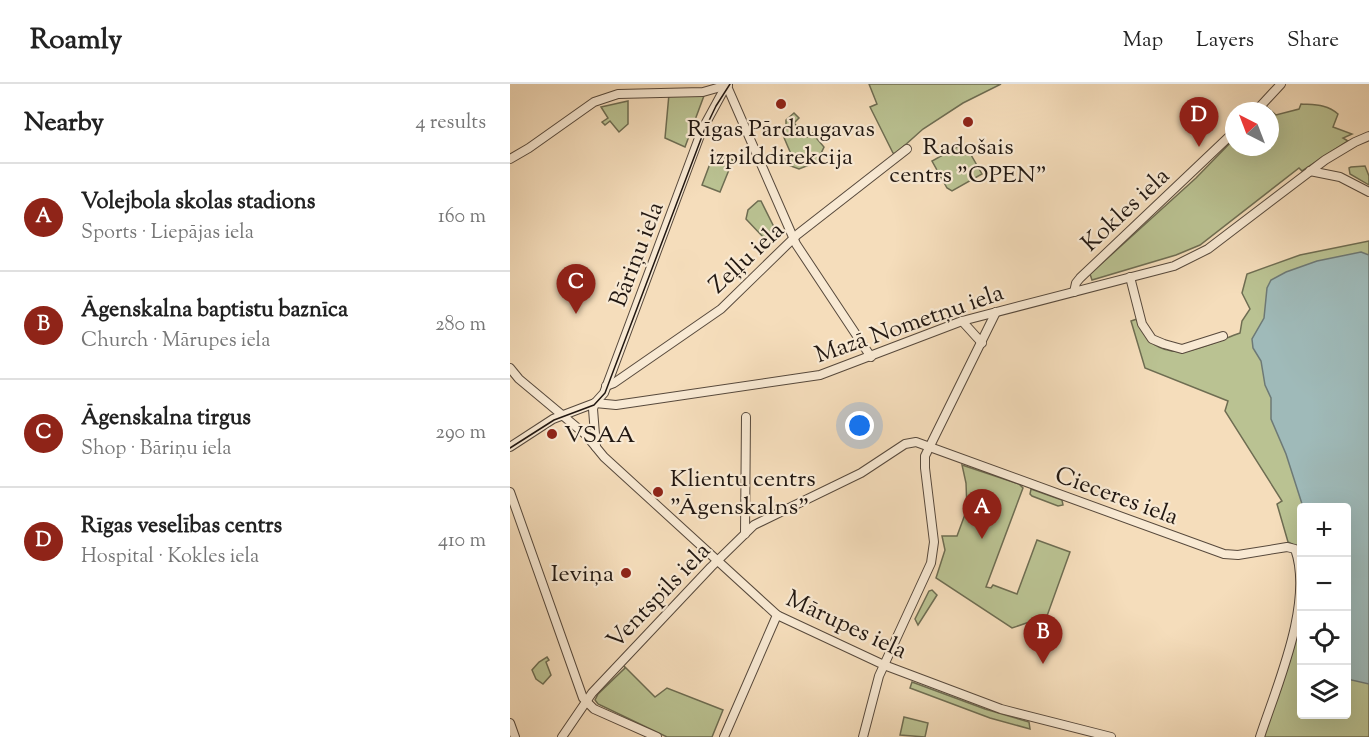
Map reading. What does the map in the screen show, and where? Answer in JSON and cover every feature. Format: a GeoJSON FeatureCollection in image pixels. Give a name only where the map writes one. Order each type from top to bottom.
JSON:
{"type":"FeatureCollection","features":[{"type":"Feature","properties":{"kind":"street"},"geometry":{"type":"LineString","coordinates":[[510,159],[594,102],[606,97],[618,94],[703,92],[727,84],[793,240],[871,357]]}},
{"type":"Feature","properties":{"kind":"street","name":"Bāriņu iela"},"geometry":{"type":"LineString","coordinates":[[595,403],[604,393],[702,130],[727,84]]}},
{"type":"Feature","properties":{"kind":"street"},"geometry":{"type":"LineString","coordinates":[[1264,102],[1281,84]]}},
{"type":"Feature","properties":{"kind":"street","name":"Mazā Nometņu iela"},"geometry":{"type":"LineString","coordinates":[[595,403],[616,405],[820,375],[962,321],[1174,266],[1198,255],[1339,151],[1369,136]]}},
{"type":"Feature","properties":{"kind":"street","name":"Kokles iela"},"geometry":{"type":"LineString","coordinates":[[1074,292],[1080,278],[1225,141]]}},
{"type":"Feature","properties":{"kind":"street","name":"Zeļļu iela"},"geometry":{"type":"LineString","coordinates":[[606,386],[617,381],[721,309],[793,240],[907,149]]}},
{"type":"Feature","properties":{"kind":"street"},"geometry":{"type":"LineString","coordinates":[[1310,171],[1340,177],[1369,192]]}},
{"type":"Feature","properties":{"kind":"street"},"geometry":{"type":"LineString","coordinates":[[1130,277],[1142,324],[1152,339],[1182,349],[1222,336]]}},
{"type":"Feature","properties":{"kind":"street"},"geometry":{"type":"LineString","coordinates":[[863,737],[879,676],[931,563],[934,542],[925,456],[996,312]]}},
{"type":"Feature","properties":{"kind":"street"},"geometry":{"type":"LineString","coordinates":[[962,321],[982,343]]}},
{"type":"Feature","properties":{"kind":"street","name":"Mārupes iela"},"geometry":{"type":"LineString","coordinates":[[510,368],[519,379],[586,435],[604,457],[777,615],[884,665],[1001,709],[1111,737]]}},
{"type":"Feature","properties":{"kind":"street"},"geometry":{"type":"LineString","coordinates":[[510,447],[551,420],[595,403]]}},
{"type":"Feature","properties":{"kind":"street"},"geometry":{"type":"LineString","coordinates":[[595,403],[593,409],[596,447]]}},
{"type":"Feature","properties":{"kind":"street"},"geometry":{"type":"LineString","coordinates":[[745,534],[746,417]]}},
{"type":"Feature","properties":{"kind":"street","name":"Ventspils iela"},"geometry":{"type":"LineString","coordinates":[[562,737],[592,693],[754,525],[861,473],[905,444],[916,442],[929,446]]}},
{"type":"Feature","properties":{"kind":"street","name":"Cieceres iela"},"geometry":{"type":"LineString","coordinates":[[929,446],[1224,554],[1238,555],[1287,547],[1295,549],[1299,578],[1298,615],[1260,737]]}},
{"type":"Feature","properties":{"kind":"street"},"geometry":{"type":"LineString","coordinates":[[510,492],[586,703],[594,710],[657,737]]}},
{"type":"Feature","properties":{"kind":"street"},"geometry":{"type":"LineString","coordinates":[[724,737],[777,615]]}},
{"type":"Feature","properties":{"kind":"street"},"geometry":{"type":"LineString","coordinates":[[510,723],[515,737]]}},
{"type":"Feature","properties":{"kind":"green space"},"geometry":{"type":"Polygon","coordinates":[[[869,84],[1001,84],[963,103],[923,129],[895,154],[870,107],[877,104],[869,84]]]}},
{"type":"Feature","properties":{"kind":"green space"},"geometry":{"type":"Polygon","coordinates":[[[705,93],[685,147],[665,138],[669,94],[705,93]]]}},
{"type":"Feature","properties":{"kind":"green space"},"geometry":{"type":"Polygon","coordinates":[[[628,101],[628,124],[619,132],[610,121],[605,125],[602,122],[608,118],[601,107],[628,101]]]}},
{"type":"Feature","properties":{"kind":"green space"},"geometry":{"type":"Polygon","coordinates":[[[1301,104],[1316,105],[1334,111],[1338,114],[1333,127],[1352,134],[1343,138],[1348,141],[1302,171],[1299,168],[1200,245],[1176,255],[1092,280],[1090,274],[1196,178],[1225,148],[1225,156],[1279,156],[1279,114],[1299,109],[1301,104]]]}},
{"type":"Feature","properties":{"kind":"green space"},"geometry":{"type":"Polygon","coordinates":[[[794,113],[799,118],[794,123],[807,137],[812,133],[824,147],[817,162],[799,169],[788,165],[785,158],[791,154],[782,133],[786,129],[786,120],[794,113]]]}},
{"type":"Feature","properties":{"kind":"green space"},"geometry":{"type":"Polygon","coordinates":[[[959,146],[967,148],[982,174],[952,191],[947,188],[932,161],[959,146]]]}},
{"type":"Feature","properties":{"kind":"green space"},"geometry":{"type":"Polygon","coordinates":[[[714,153],[733,160],[720,192],[702,185],[714,153]]]}},
{"type":"Feature","properties":{"kind":"green space"},"geometry":{"type":"Polygon","coordinates":[[[1365,166],[1369,176],[1369,185],[1350,174],[1349,168],[1365,166]]]}},
{"type":"Feature","properties":{"kind":"green space"},"geometry":{"type":"Polygon","coordinates":[[[761,201],[775,229],[764,238],[746,219],[748,210],[761,201]]]}},
{"type":"Feature","properties":{"kind":"green space"},"geometry":{"type":"Polygon","coordinates":[[[1369,241],[1369,737],[1264,737],[1297,622],[1297,719],[1351,719],[1351,503],[1297,503],[1297,549],[1288,542],[1277,504],[1282,501],[1225,411],[1228,401],[1145,368],[1131,321],[1137,319],[1149,340],[1165,350],[1187,351],[1240,333],[1242,321],[1250,309],[1242,293],[1247,274],[1300,255],[1369,241]]]}},
{"type":"Feature","properties":{"kind":"green space"},"geometry":{"type":"Polygon","coordinates":[[[962,465],[1019,484],[1023,488],[986,587],[991,588],[993,585],[1017,594],[1037,540],[1070,552],[1047,616],[1012,628],[936,578],[945,550],[942,536],[957,536],[967,509],[966,483],[962,465]]]}},
{"type":"Feature","properties":{"kind":"green space"},"geometry":{"type":"Polygon","coordinates":[[[1031,489],[1062,500],[1063,505],[1058,506],[1032,496],[1031,489]]]}},
{"type":"Feature","properties":{"kind":"green space"},"geometry":{"type":"Polygon","coordinates":[[[932,590],[937,595],[918,625],[915,619],[929,591],[932,590]]]}},
{"type":"Feature","properties":{"kind":"green space"},"geometry":{"type":"Polygon","coordinates":[[[547,657],[549,660],[546,662],[551,675],[543,684],[536,679],[532,670],[547,657]]]}},
{"type":"Feature","properties":{"kind":"green space"},"geometry":{"type":"Polygon","coordinates":[[[624,666],[655,697],[667,688],[723,710],[712,737],[667,737],[598,704],[595,700],[598,694],[625,668],[624,666]]]}},
{"type":"Feature","properties":{"kind":"green space"},"geometry":{"type":"Polygon","coordinates":[[[912,682],[985,709],[1029,722],[1030,729],[990,718],[910,688],[912,682]]]}},
{"type":"Feature","properties":{"kind":"green space"},"geometry":{"type":"Polygon","coordinates":[[[904,717],[928,723],[925,737],[900,735],[904,717]]]}},
{"type":"Feature","properties":{"kind":"water"},"geometry":{"type":"Polygon","coordinates":[[[1361,252],[1369,255],[1369,684],[1351,680],[1351,503],[1302,503],[1286,454],[1271,419],[1271,398],[1265,385],[1261,361],[1253,348],[1252,339],[1264,318],[1267,288],[1271,280],[1317,261],[1361,252]]]}},
{"type":"Feature","properties":{"kind":"tram line"},"geometry":{"type":"LineString","coordinates":[[510,448],[554,420],[594,405],[605,393],[704,131],[730,84]]}},
{"type":"Feature","properties":{"kind":"place","name":"Rīgas Pārdaugavas izpilddirekcija"},"geometry":{"type":"Point","coordinates":[781,104]}},
{"type":"Feature","properties":{"kind":"place","name":"Radošais centrs \"OPEN\""},"geometry":{"type":"Point","coordinates":[968,122]}},
{"type":"Feature","properties":{"kind":"place","name":"Rīgas veselības centrs"},"geometry":{"type":"Point","coordinates":[1199,147]}},
{"type":"Feature","properties":{"kind":"place","name":"Āgenskalna tirgus"},"geometry":{"type":"Point","coordinates":[576,314]}},
{"type":"Feature","properties":{"kind":"place","name":"VSAA"},"geometry":{"type":"Point","coordinates":[552,434]}},
{"type":"Feature","properties":{"kind":"place","name":"Klientu centrs \"Āgenskalns\""},"geometry":{"type":"Point","coordinates":[658,492]}},
{"type":"Feature","properties":{"kind":"place","name":"Volejbola skolas stadions"},"geometry":{"type":"Point","coordinates":[982,539]}},
{"type":"Feature","properties":{"kind":"place","name":"Ieviņa"},"geometry":{"type":"Point","coordinates":[626,573]}},
{"type":"Feature","properties":{"kind":"place","name":"Āgenskalna baptistu baznīca"},"geometry":{"type":"Point","coordinates":[1043,664]}}]}
